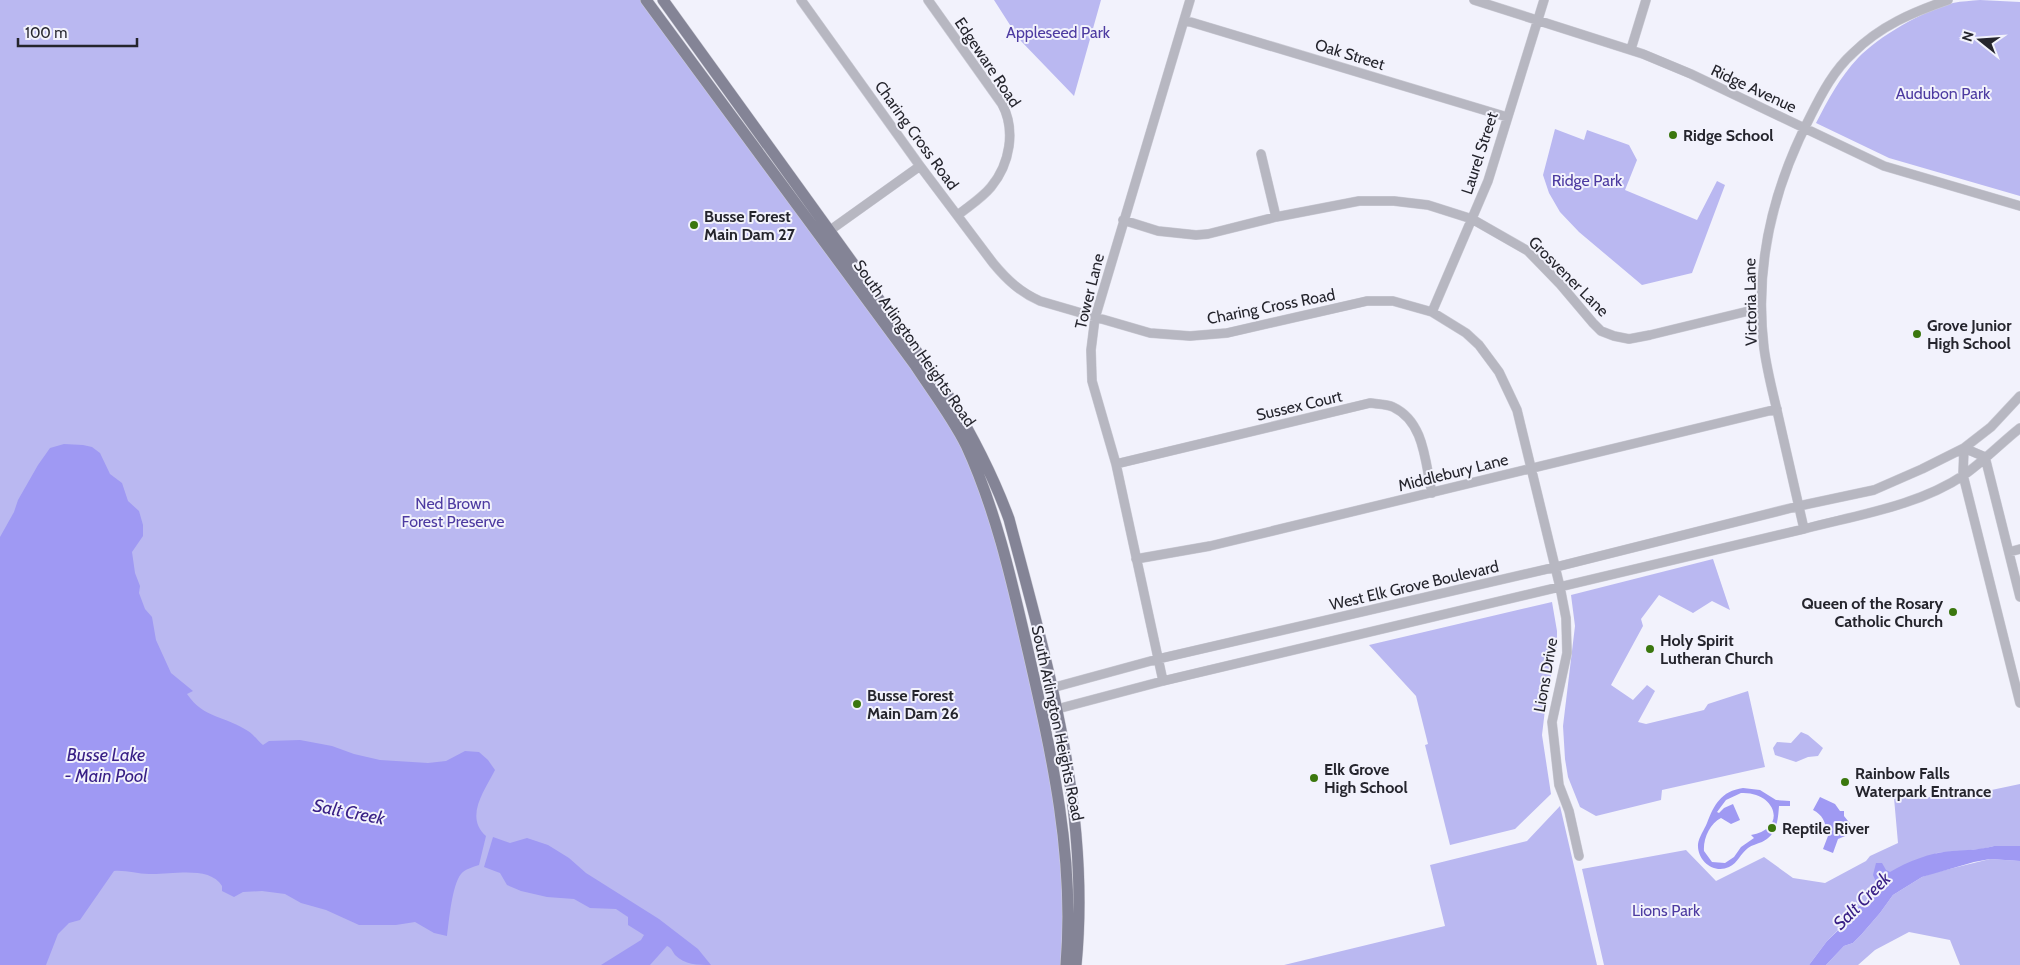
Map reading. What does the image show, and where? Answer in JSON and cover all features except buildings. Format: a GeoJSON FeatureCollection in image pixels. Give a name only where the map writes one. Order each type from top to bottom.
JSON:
{"type":"FeatureCollection","features":[{"type":"Feature","properties":{"kind":"main road","name":"South Arlington Heights Road"},"geometry":{"type":"LineString","coordinates":[[646,0],[914,366],[953,422],[968,451],[996,526],[1016,602],[1042,713],[1059,800],[1068,864],[1069,939],[1066,965]]}},
{"type":"Feature","properties":{"kind":"main road","name":"South Arlington Heights Road"},"geometry":{"type":"LineString","coordinates":[[663,0],[948,395],[989,469],[1008,519],[1052,688],[1074,802],[1078,845],[1079,901],[1076,965]]}},
{"type":"Feature","properties":{"kind":"street","name":"Charing Cross Road"},"geometry":{"type":"LineString","coordinates":[[801,0],[920,166],[993,263],[1006,279],[1019,290],[1040,301],[1150,333],[1190,336],[1227,332],[1367,301],[1393,301],[1432,312],[1466,333],[1479,345],[1494,364],[1510,392],[1517,410],[1560,587]]}},
{"type":"Feature","properties":{"kind":"street","name":"Edgeware Road"},"geometry":{"type":"LineString","coordinates":[[928,0],[1002,104],[1010,123],[1009,143],[997,179],[983,196],[958,214]]}},
{"type":"Feature","properties":{"kind":"street","name":"Tower Lane"},"geometry":{"type":"LineString","coordinates":[[1163,681],[1116,464],[1092,381],[1091,350],[1095,318],[1190,0]]}},
{"type":"Feature","properties":{"kind":"street","name":"Ridge Avenue"},"geometry":{"type":"LineString","coordinates":[[1474,0],[1631,49],[1691,74],[1884,166],[2020,206]]}},
{"type":"Feature","properties":{"kind":"street","name":"Laurel Street"},"geometry":{"type":"LineString","coordinates":[[1432,312],[1488,181],[1544,0]]}},
{"type":"Feature","properties":{"kind":"street"},"geometry":{"type":"LineString","coordinates":[[1631,49],[1646,0]]}},
{"type":"Feature","properties":{"kind":"street","name":"Victoria Lane"},"geometry":{"type":"LineString","coordinates":[[1804,529],[1764,347],[1762,308],[1764,251],[1774,204],[1782,179],[1804,128],[1826,85],[1852,53],[1887,26],[1912,13],[1948,0]]}},
{"type":"Feature","properties":{"kind":"street","name":"Oak Street"},"geometry":{"type":"LineString","coordinates":[[1184,20],[1508,117]]}},
{"type":"Feature","properties":{"kind":"street"},"geometry":{"type":"LineString","coordinates":[[1261,154],[1276,217]]}},
{"type":"Feature","properties":{"kind":"street"},"geometry":{"type":"LineString","coordinates":[[829,231],[920,166]]}},
{"type":"Feature","properties":{"kind":"street","name":"Grosvener Lane"},"geometry":{"type":"LineString","coordinates":[[1124,220],[1158,230],[1208,234],[1276,217],[1359,201],[1394,201],[1428,205],[1472,220],[1528,251],[1560,284],[1593,323],[1602,331],[1614,336],[1629,339],[1762,308]]}},
{"type":"Feature","properties":{"kind":"street","name":"West Elk Grove Boulevard"},"geometry":{"type":"LineString","coordinates":[[1037,692],[1158,659],[1556,567],[1799,506],[1874,490],[1964,448],[1991,427],[2020,396]]}},
{"type":"Feature","properties":{"kind":"street","name":"Sussex Court"},"geometry":{"type":"LineString","coordinates":[[1116,464],[1370,403],[1392,406],[1408,416],[1419,432],[1432,493]]}},
{"type":"Feature","properties":{"kind":"street","name":"Middlebury Lane"},"geometry":{"type":"LineString","coordinates":[[1136,559],[1210,546],[1777,408]]}},
{"type":"Feature","properties":{"kind":"street"},"geometry":{"type":"LineString","coordinates":[[1042,713],[1163,681],[1804,529],[1906,502],[1928,494],[1963,475],[2020,428]]}},
{"type":"Feature","properties":{"kind":"street"},"geometry":{"type":"LineString","coordinates":[[1985,458],[1964,448],[1963,475],[2020,703]]}},
{"type":"Feature","properties":{"kind":"street"},"geometry":{"type":"LineString","coordinates":[[1985,458],[2020,597]]}},
{"type":"Feature","properties":{"kind":"street"},"geometry":{"type":"LineString","coordinates":[[2009,552],[2020,549]]}},
{"type":"Feature","properties":{"kind":"street","name":"Lions Drive"},"geometry":{"type":"LineString","coordinates":[[1560,587],[1566,618],[1568,653],[1552,722],[1559,784],[1569,812],[1579,856]]}},
{"type":"Feature","properties":{"kind":"green space","name":"Ned Brown Forest Preserve"},"geometry":{"type":"Polygon","coordinates":[[[0,0],[646,0],[953,422],[996,526],[1061,810],[1066,965],[0,965],[0,0]]]}},
{"type":"Feature","properties":{"kind":"green space","name":"Appleseed Park"},"geometry":{"type":"Polygon","coordinates":[[[994,0],[1101,0],[1074,96],[1019,39],[994,0]]]}},
{"type":"Feature","properties":{"kind":"green space","name":"Audubon Park"},"geometry":{"type":"Polygon","coordinates":[[[1963,1],[2020,2],[2020,196],[1889,158],[1816,123],[1840,81],[1858,58],[1889,33],[1915,18],[1941,7],[1963,1]]]}},
{"type":"Feature","properties":{"kind":"green space","name":"Ridge Park"},"geometry":{"type":"Polygon","coordinates":[[[1555,129],[1584,140],[1587,130],[1629,145],[1637,160],[1625,190],[1697,220],[1717,181],[1725,185],[1692,273],[1642,285],[1579,232],[1560,212],[1549,193],[1543,175],[1555,129]]]}},
{"type":"Feature","properties":{"kind":"green space"},"geometry":{"type":"Polygon","coordinates":[[[1713,559],[1730,610],[1712,601],[1693,613],[1659,595],[1641,619],[1643,626],[1611,685],[1633,700],[1647,685],[1655,691],[1638,722],[1646,724],[1704,710],[1708,704],[1748,691],[1765,767],[1662,790],[1661,800],[1596,816],[1580,807],[1568,777],[1565,759],[1563,726],[1575,626],[1571,595],[1713,559]]]}},
{"type":"Feature","properties":{"kind":"green space"},"geometry":{"type":"Polygon","coordinates":[[[1552,602],[1557,631],[1557,644],[1546,701],[1542,735],[1551,794],[1515,829],[1450,845],[1425,745],[1428,744],[1416,696],[1369,645],[1552,602]]]}},
{"type":"Feature","properties":{"kind":"green space"},"geometry":{"type":"Polygon","coordinates":[[[1801,732],[1808,735],[1823,748],[1818,756],[1808,757],[1796,762],[1775,755],[1773,748],[1777,742],[1791,743],[1801,732]]]}},
{"type":"Feature","properties":{"kind":"green space","name":"Lions Park"},"geometry":{"type":"Polygon","coordinates":[[[2020,784],[2020,846],[1994,846],[1982,849],[1937,853],[1877,885],[1872,895],[1856,909],[1854,914],[1827,941],[1809,965],[1604,965],[1582,869],[1686,850],[1716,881],[1764,857],[1793,878],[1825,883],[1866,861],[1870,856],[1898,843],[1894,798],[1963,796],[2020,784]]]}},
{"type":"Feature","properties":{"kind":"green space"},"geometry":{"type":"Polygon","coordinates":[[[1560,806],[1597,965],[1284,965],[1445,926],[1430,865],[1527,841],[1560,806]]]}},
{"type":"Feature","properties":{"kind":"green space"},"geometry":{"type":"Polygon","coordinates":[[[1990,859],[2020,861],[2020,965],[1960,965],[1950,940],[1909,932],[1875,950],[1858,965],[1826,965],[1844,946],[1853,943],[1861,935],[1893,895],[1922,877],[1990,859]]]}},
{"type":"Feature","properties":{"kind":"water","name":"Busse Lake - Main Pool"},"geometry":{"type":"Polygon","coordinates":[[[64,444],[92,447],[100,453],[110,474],[122,483],[128,501],[139,511],[143,525],[143,536],[132,552],[135,573],[140,586],[139,593],[145,609],[152,617],[156,640],[171,673],[193,691],[187,694],[201,708],[208,713],[240,726],[263,745],[269,741],[300,740],[332,746],[354,754],[380,760],[428,763],[446,761],[465,751],[479,752],[488,760],[495,770],[478,803],[477,812],[480,829],[486,836],[479,865],[469,868],[461,874],[455,886],[447,936],[434,933],[415,922],[396,925],[359,925],[326,910],[301,903],[285,894],[262,891],[243,892],[234,897],[222,891],[222,886],[216,879],[199,873],[149,874],[114,871],[80,920],[69,923],[58,934],[46,965],[0,965],[0,537],[38,465],[50,448],[64,444]]]}},
{"type":"Feature","properties":{"kind":"water","name":"Reptile River"},"geometry":{"type":"Polygon","coordinates":[[[1743,788],[1760,790],[1776,800],[1790,801],[1790,806],[1779,806],[1776,827],[1767,839],[1748,848],[1729,867],[1718,869],[1703,861],[1698,850],[1698,844],[1712,810],[1719,800],[1735,790],[1743,788]],[[1741,793],[1726,800],[1717,812],[1719,813],[1724,808],[1733,804],[1740,820],[1731,824],[1721,818],[1711,827],[1706,837],[1704,851],[1712,862],[1725,863],[1734,857],[1741,847],[1754,838],[1751,835],[1763,831],[1770,825],[1774,818],[1773,811],[1762,798],[1753,794],[1741,793]]]}},
{"type":"Feature","properties":{"kind":"water"},"geometry":{"type":"Polygon","coordinates":[[[1820,797],[1835,804],[1840,811],[1844,811],[1844,816],[1852,826],[1850,834],[1838,839],[1833,853],[1823,849],[1828,836],[1826,835],[1826,827],[1822,817],[1813,810],[1820,797]]]}},
{"type":"Feature","properties":{"kind":"water"},"geometry":{"type":"Polygon","coordinates":[[[493,837],[510,843],[527,838],[548,845],[569,858],[586,873],[659,919],[698,949],[711,965],[687,963],[675,955],[667,946],[650,965],[601,965],[641,940],[644,935],[628,925],[628,917],[616,909],[590,908],[574,899],[547,897],[521,891],[507,885],[500,873],[484,867],[493,837]]]}},
{"type":"Feature","properties":{"kind":"water"},"geometry":{"type":"Polygon","coordinates":[[[1994,846],[2020,846],[2020,861],[1990,859],[1922,877],[1893,895],[1861,935],[1853,943],[1844,946],[1826,965],[1809,965],[1827,941],[1854,915],[1856,909],[1872,895],[1877,884],[1873,875],[1876,863],[1882,863],[1886,870],[1890,872],[1912,861],[1935,854],[1994,846]]]}},
{"type":"Feature","properties":{"kind":"place","name":"Ridge School"},"geometry":{"type":"Point","coordinates":[1673,135]}},
{"type":"Feature","properties":{"kind":"place","name":"Busse Forest Main Dam 27"},"geometry":{"type":"Point","coordinates":[694,225]}},
{"type":"Feature","properties":{"kind":"place","name":"Grove Junior High School"},"geometry":{"type":"Point","coordinates":[1917,334]}},
{"type":"Feature","properties":{"kind":"place","name":"Queen of the Rosary Catholic Church"},"geometry":{"type":"Point","coordinates":[1953,612]}},
{"type":"Feature","properties":{"kind":"place","name":"Holy Spirit Lutheran Church"},"geometry":{"type":"Point","coordinates":[1650,649]}},
{"type":"Feature","properties":{"kind":"place","name":"Busse Forest Main Dam 26"},"geometry":{"type":"Point","coordinates":[857,704]}},
{"type":"Feature","properties":{"kind":"place","name":"Elk Grove High School"},"geometry":{"type":"Point","coordinates":[1314,778]}},
{"type":"Feature","properties":{"kind":"place","name":"Rainbow Falls Waterpark Entrance"},"geometry":{"type":"Point","coordinates":[1845,782]}},
{"type":"Feature","properties":{"kind":"place","name":"Reptile River"},"geometry":{"type":"Point","coordinates":[1772,828]}},
{"type":"Feature","properties":{"kind":"water label","name":"Salt Creek"},"geometry":{"type":"Point","coordinates":[349,812]}},
{"type":"Feature","properties":{"kind":"water label","name":"Salt Creek"},"geometry":{"type":"Point","coordinates":[1862,901]}}]}
